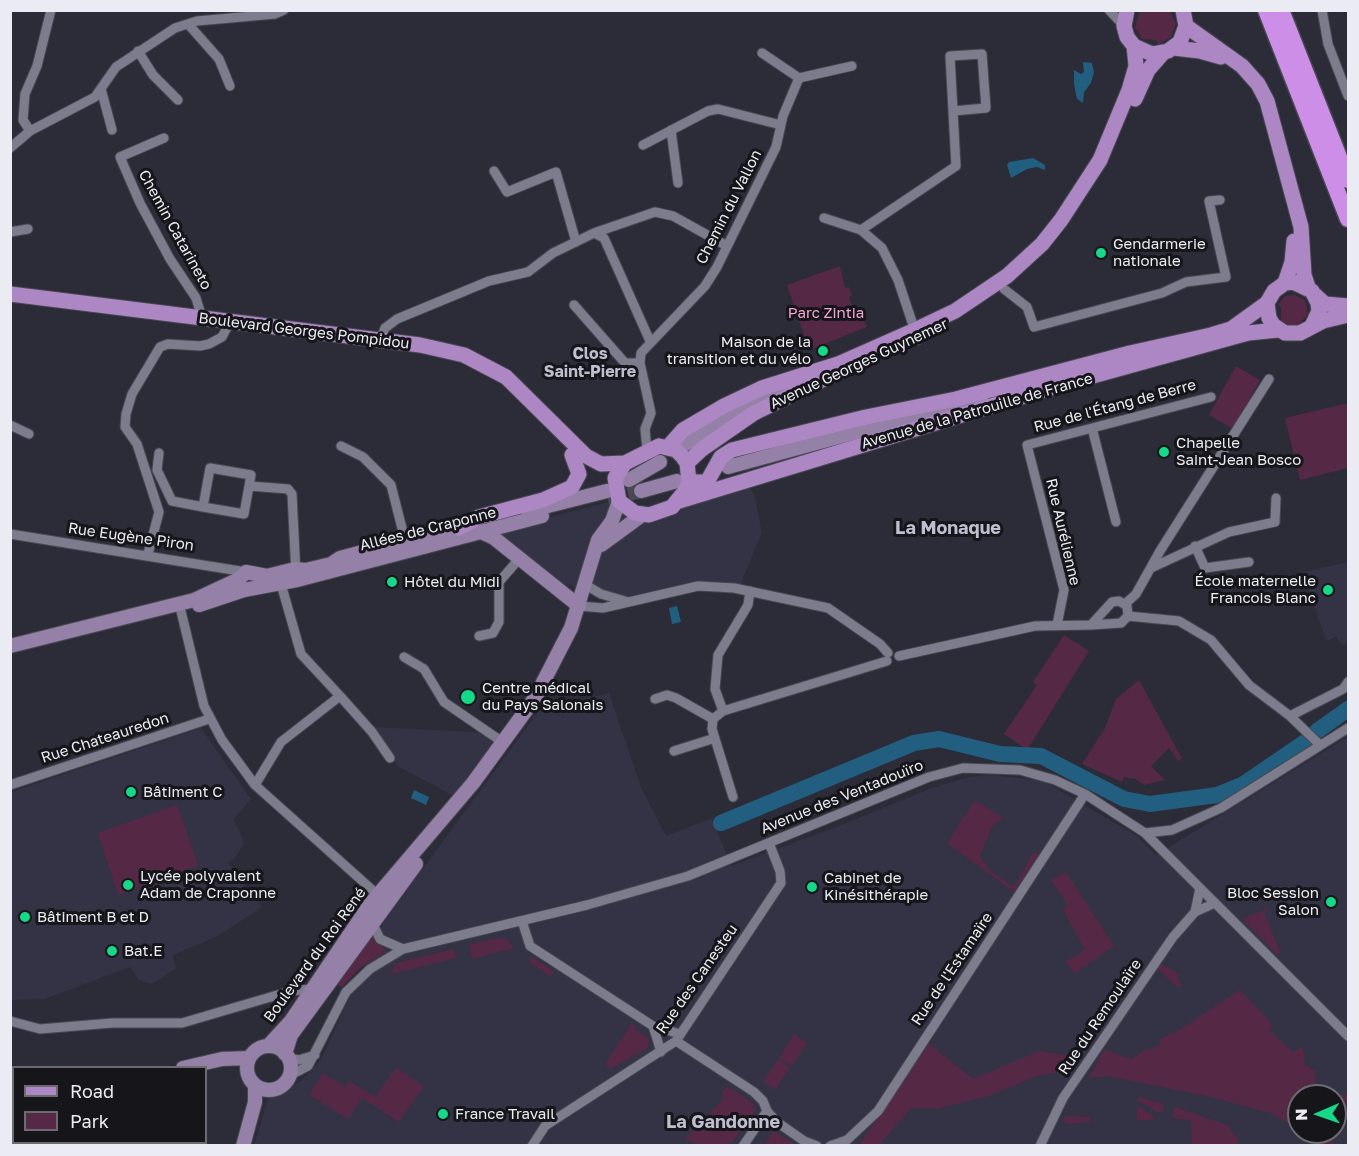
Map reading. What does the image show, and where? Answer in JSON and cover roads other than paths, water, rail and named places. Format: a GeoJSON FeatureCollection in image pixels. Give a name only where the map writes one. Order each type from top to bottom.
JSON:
{"type":"FeatureCollection","features":[{"type":"Feature","properties":{"kind":"highway"},"geometry":{"type":"LineString","coordinates":[[1266,10],[1348,219]]}},
{"type":"Feature","properties":{"kind":"highway"},"geometry":{"type":"LineString","coordinates":[[1281,10],[1348,180]]}},
{"type":"Feature","properties":{"kind":"highway"},"geometry":{"type":"LineString","coordinates":[[1289,10],[1348,149]]}},
{"type":"Feature","properties":{"kind":"main road"},"geometry":{"type":"LineString","coordinates":[[1127,10],[1124,26],[1134,46],[1142,51],[1200,51],[1232,60]]}},
{"type":"Feature","properties":{"kind":"main road"},"geometry":{"type":"LineString","coordinates":[[1185,18],[1258,84],[1267,101],[1294,208],[1301,227],[1304,275],[1319,311],[1312,326]]}},
{"type":"Feature","properties":{"kind":"main road","name":"Avenue Georges Guynemer"},"geometry":{"type":"LineString","coordinates":[[687,463],[702,449],[754,413],[916,335],[1004,289],[1069,223],[1103,171],[1141,84],[1184,34],[1185,18]]}},
{"type":"Feature","properties":{"kind":"main road","name":"Avenue Georges Guynemer"},"geometry":{"type":"LineString","coordinates":[[668,447],[683,430],[762,388],[838,364],[916,335],[992,288],[1041,244],[1061,220],[1100,160],[1123,106],[1136,66],[1134,46]]}},
{"type":"Feature","properties":{"kind":"main road"},"geometry":{"type":"LineString","coordinates":[[1285,283],[1294,246],[1294,208]]}},
{"type":"Feature","properties":{"kind":"main road"},"geometry":{"type":"LineString","coordinates":[[641,491],[683,481],[707,482],[721,457],[732,450],[866,417],[1130,360],[1231,329],[1267,303],[1274,291],[1285,283],[1301,284],[1324,303],[1348,306]]}},
{"type":"Feature","properties":{"kind":"main road","name":"Boulevard Georges Pompidou"},"geometry":{"type":"LineString","coordinates":[[10,294],[441,349],[464,355],[488,366],[523,392],[566,439],[586,456],[601,464],[624,463]]}},
{"type":"Feature","properties":{"kind":"main road"},"geometry":{"type":"LineString","coordinates":[[1267,303],[1269,318],[1278,330],[1285,333],[1300,333],[1312,326],[1348,315]]}},
{"type":"Feature","properties":{"kind":"main road","name":"Avenue de la Patrouille de France"},"geometry":{"type":"LineString","coordinates":[[679,501],[1060,385],[1130,360],[1248,333],[1278,330]]}},
{"type":"Feature","properties":{"kind":"main road","name":"Avenue Georges Guynemer"},"geometry":{"type":"LineString","coordinates":[[686,444],[761,400],[838,364]]}},
{"type":"Feature","properties":{"kind":"main road"},"geometry":{"type":"LineString","coordinates":[[728,467],[886,424],[1060,385]]}},
{"type":"Feature","properties":{"kind":"main road"},"geometry":{"type":"LineString","coordinates":[[886,424],[956,399]]}},
{"type":"Feature","properties":{"kind":"main road","name":"Boulevard Georges Pompidou"},"geometry":{"type":"LineString","coordinates":[[566,439],[572,454]]}},
{"type":"Feature","properties":{"kind":"main road"},"geometry":{"type":"LineString","coordinates":[[597,548],[642,515],[672,507],[679,501],[687,463],[676,450],[668,447],[659,446],[647,450],[624,463],[618,470],[615,492]]}},
{"type":"Feature","properties":{"kind":"main road"},"geometry":{"type":"LineString","coordinates":[[572,454],[615,492],[627,508],[642,515]]}},
{"type":"Feature","properties":{"kind":"main road"},"geometry":{"type":"LineString","coordinates":[[459,528],[479,517],[543,500],[572,487],[579,474],[572,454]]}},
{"type":"Feature","properties":{"kind":"main road"},"geometry":{"type":"LineString","coordinates":[[615,492],[660,462]]}},
{"type":"Feature","properties":{"kind":"main road","name":"Allées de Craponne"},"geometry":{"type":"LineString","coordinates":[[10,654],[180,607],[249,581],[296,575],[483,533],[615,492]]}},
{"type":"Feature","properties":{"kind":"main road","name":"Allées de Craponne"},"geometry":{"type":"LineString","coordinates":[[249,581],[281,584],[306,570],[331,564],[340,558],[361,552],[406,544],[459,528],[615,492]]}},
{"type":"Feature","properties":{"kind":"main road","name":"Boulevard du Roi René"},"geometry":{"type":"LineString","coordinates":[[268,1046],[291,1021],[378,895],[504,743],[540,689],[571,628],[598,540],[612,520],[615,492]]}},
{"type":"Feature","properties":{"kind":"main road"},"geometry":{"type":"LineString","coordinates":[[459,528],[516,523]]}},
{"type":"Feature","properties":{"kind":"main road"},"geometry":{"type":"LineString","coordinates":[[483,533],[494,538],[579,606]]}},
{"type":"Feature","properties":{"kind":"main road","name":"Allées de Craponne"},"geometry":{"type":"LineString","coordinates":[[10,646],[180,607]]}},
{"type":"Feature","properties":{"kind":"main road","name":"Boulevard du Roi René"},"geometry":{"type":"LineString","coordinates":[[286,1056],[291,1035],[431,844],[458,801]]}},
{"type":"Feature","properties":{"kind":"main road"},"geometry":{"type":"LineString","coordinates":[[248,1064],[257,1050],[268,1046],[286,1056],[289,1076],[282,1085],[270,1090],[255,1085]]}},
{"type":"Feature","properties":{"kind":"main road"},"geometry":{"type":"LineString","coordinates":[[192,1066],[222,1059],[248,1064]]}},
{"type":"Feature","properties":{"kind":"main road"},"geometry":{"type":"LineString","coordinates":[[207,1071],[248,1064]]}},
{"type":"Feature","properties":{"kind":"main road"},"geometry":{"type":"LineString","coordinates":[[243,1146],[255,1102],[255,1085],[248,1064]]}},
{"type":"Feature","properties":{"kind":"main road"},"geometry":{"type":"LineString","coordinates":[[252,1146],[270,1090]]}},
{"type":"Feature","properties":{"kind":"street"},"geometry":{"type":"LineString","coordinates":[[30,131],[23,120],[25,94],[37,66],[51,10]]}},
{"type":"Feature","properties":{"kind":"street"},"geometry":{"type":"LineString","coordinates":[[10,148],[30,131],[82,106],[101,89],[116,67],[160,36],[188,24],[253,13],[276,14],[285,10]]}},
{"type":"Feature","properties":{"kind":"street"},"geometry":{"type":"LineString","coordinates":[[1109,10],[1124,26]]}},
{"type":"Feature","properties":{"kind":"street"},"geometry":{"type":"LineString","coordinates":[[1322,11],[1328,44],[1348,96]]}},
{"type":"Feature","properties":{"kind":"street"},"geometry":{"type":"LineString","coordinates":[[188,24],[219,59],[230,86]]}},
{"type":"Feature","properties":{"kind":"street"},"geometry":{"type":"LineString","coordinates":[[138,51],[153,75],[178,100]]}},
{"type":"Feature","properties":{"kind":"street"},"geometry":{"type":"LineString","coordinates":[[762,53],[799,78],[852,66]]}},
{"type":"Feature","properties":{"kind":"street"},"geometry":{"type":"LineString","coordinates":[[861,230],[956,166],[953,111],[950,56],[982,54],[986,108],[953,111]]}},
{"type":"Feature","properties":{"kind":"street","name":"Chemin du Vallon"},"geometry":{"type":"LineString","coordinates":[[640,363],[641,353],[650,341],[705,286],[776,147],[781,125],[799,78]]}},
{"type":"Feature","properties":{"kind":"street"},"geometry":{"type":"LineString","coordinates":[[101,89],[105,94],[112,130]]}},
{"type":"Feature","properties":{"kind":"street"},"geometry":{"type":"LineString","coordinates":[[643,145],[708,111],[718,109],[781,125]]}},
{"type":"Feature","properties":{"kind":"street"},"geometry":{"type":"LineString","coordinates":[[671,130],[678,183]]}},
{"type":"Feature","properties":{"kind":"street","name":"Chemin Catarineto"},"geometry":{"type":"LineString","coordinates":[[164,138],[154,139],[120,157],[144,212],[196,298],[202,318]]}},
{"type":"Feature","properties":{"kind":"street"},"geometry":{"type":"LineString","coordinates":[[494,171],[507,192],[556,172],[576,242]]}},
{"type":"Feature","properties":{"kind":"street"},"geometry":{"type":"LineString","coordinates":[[1004,289],[1027,307],[1034,327],[1162,293],[1186,282],[1226,277],[1209,201],[1220,200]]}},
{"type":"Feature","properties":{"kind":"street"},"geometry":{"type":"LineString","coordinates":[[380,341],[385,328],[397,319],[489,281],[528,272],[553,253],[594,233],[655,212],[674,216],[727,246]]}},
{"type":"Feature","properties":{"kind":"street"},"geometry":{"type":"LineString","coordinates":[[824,218],[861,230],[882,248],[898,280],[916,335]]}},
{"type":"Feature","properties":{"kind":"street"},"geometry":{"type":"LineString","coordinates":[[10,232],[28,229]]}},
{"type":"Feature","properties":{"kind":"street"},"geometry":{"type":"LineString","coordinates":[[594,233],[603,238],[650,341]]}},
{"type":"Feature","properties":{"kind":"street"},"geometry":{"type":"LineString","coordinates":[[574,305],[625,363],[640,363],[651,413],[645,429],[647,450]]}},
{"type":"Feature","properties":{"kind":"street"},"geometry":{"type":"LineString","coordinates":[[148,554],[159,512],[137,444],[125,427],[132,394],[160,347],[168,344],[200,346],[209,344],[222,337],[230,322]]}},
{"type":"Feature","properties":{"kind":"street"},"geometry":{"type":"LineString","coordinates":[[1125,604],[1136,594],[1269,379]]}},
{"type":"Feature","properties":{"kind":"street","name":"Rue de l'Étang de Berre"},"geometry":{"type":"LineString","coordinates":[[1027,445],[1211,397]]}},
{"type":"Feature","properties":{"kind":"street"},"geometry":{"type":"LineString","coordinates":[[10,424],[29,434]]}},
{"type":"Feature","properties":{"kind":"street"},"geometry":{"type":"LineString","coordinates":[[1092,428],[1116,522]]}},
{"type":"Feature","properties":{"kind":"street","name":"Rue Aurélienne"},"geometry":{"type":"LineString","coordinates":[[1027,445],[1064,590],[1057,625]]}},
{"type":"Feature","properties":{"kind":"street"},"geometry":{"type":"LineString","coordinates":[[342,447],[363,457],[391,485],[406,544]]}},
{"type":"Feature","properties":{"kind":"street"},"geometry":{"type":"LineString","coordinates":[[159,453],[156,470],[172,501]]}},
{"type":"Feature","properties":{"kind":"street"},"geometry":{"type":"LineString","coordinates":[[155,499],[244,514],[251,475],[210,468],[203,507]]}},
{"type":"Feature","properties":{"kind":"street"},"geometry":{"type":"LineString","coordinates":[[249,486],[288,489],[292,494],[296,575]]}},
{"type":"Feature","properties":{"kind":"street"},"geometry":{"type":"LineString","coordinates":[[1151,568],[1229,532],[1275,522],[1276,498]]}},
{"type":"Feature","properties":{"kind":"street","name":"Rue Eugène Piron"},"geometry":{"type":"LineString","coordinates":[[10,534],[148,554],[249,581]]}},
{"type":"Feature","properties":{"kind":"street"},"geometry":{"type":"LineString","coordinates":[[1195,546],[1205,568],[1249,562]]}},
{"type":"Feature","properties":{"kind":"street"},"geometry":{"type":"LineString","coordinates":[[479,636],[493,633],[499,622],[499,582],[519,559]]}},
{"type":"Feature","properties":{"kind":"street"},"geometry":{"type":"LineString","coordinates":[[281,584],[301,654],[372,732],[390,758]]}},
{"type":"Feature","properties":{"kind":"street"},"geometry":{"type":"LineString","coordinates":[[586,585],[601,594],[625,601]]}},
{"type":"Feature","properties":{"kind":"street"},"geometry":{"type":"LineString","coordinates":[[579,606],[603,608],[625,601],[698,586],[750,591],[828,608],[880,644],[887,657]]}},
{"type":"Feature","properties":{"kind":"street"},"geometry":{"type":"LineString","coordinates":[[723,711],[715,689],[718,655],[748,605],[750,591]]}},
{"type":"Feature","properties":{"kind":"street"},"geometry":{"type":"LineString","coordinates":[[1091,625],[1116,601],[1125,604]]}},
{"type":"Feature","properties":{"kind":"street"},"geometry":{"type":"LineString","coordinates":[[1125,604],[1128,616]]}},
{"type":"Feature","properties":{"kind":"street"},"geometry":{"type":"LineString","coordinates":[[180,607],[209,718],[255,785],[378,895]]}},
{"type":"Feature","properties":{"kind":"street"},"geometry":{"type":"LineString","coordinates":[[1108,607],[1107,615],[1114,622]]}},
{"type":"Feature","properties":{"kind":"street"},"geometry":{"type":"LineString","coordinates":[[712,719],[723,711],[887,657],[895,652],[899,656],[1035,626],[1121,622],[1128,616],[1179,621],[1211,640],[1249,685],[1293,719],[1320,745]]}},
{"type":"Feature","properties":{"kind":"street"},"geometry":{"type":"LineString","coordinates":[[404,657],[424,669],[444,702],[504,743]]}},
{"type":"Feature","properties":{"kind":"street"},"geometry":{"type":"LineString","coordinates":[[1293,719],[1343,689],[1348,682]]}},
{"type":"Feature","properties":{"kind":"street"},"geometry":{"type":"LineString","coordinates":[[1293,719],[1348,688]]}},
{"type":"Feature","properties":{"kind":"street"},"geometry":{"type":"LineString","coordinates":[[655,699],[667,695],[712,719]]}},
{"type":"Feature","properties":{"kind":"street"},"geometry":{"type":"LineString","coordinates":[[255,785],[281,742],[340,696]]}},
{"type":"Feature","properties":{"kind":"street","name":"Rue Chateauredon"},"geometry":{"type":"LineString","coordinates":[[10,785],[209,718]]}},
{"type":"Feature","properties":{"kind":"street"},"geometry":{"type":"LineString","coordinates":[[712,719],[715,738],[734,796]]}},
{"type":"Feature","properties":{"kind":"street"},"geometry":{"type":"LineString","coordinates":[[1145,833],[1172,830],[1221,808],[1348,728]]}},
{"type":"Feature","properties":{"kind":"street"},"geometry":{"type":"LineString","coordinates":[[674,751],[715,738]]}},
{"type":"Feature","properties":{"kind":"street","name":"Avenue des Ventadouïro"},"geometry":{"type":"LineString","coordinates":[[315,1055],[346,992],[370,969],[403,949],[522,921],[688,876],[929,777],[963,768],[1020,770],[1055,780],[1085,794],[1145,833],[1348,1036]]}},
{"type":"Feature","properties":{"kind":"street","name":"Rue de l'Estamaïre"},"geometry":{"type":"LineString","coordinates":[[830,1146],[847,1140],[878,1111],[1085,794]]}},
{"type":"Feature","properties":{"kind":"street"},"geometry":{"type":"LineString","coordinates":[[1161,848],[1172,830]]}},
{"type":"Feature","properties":{"kind":"street","name":"Rue des Canesteu"},"geometry":{"type":"LineString","coordinates":[[532,1146],[545,1126],[661,1052],[678,1038],[781,883],[780,871],[769,843]]}},
{"type":"Feature","properties":{"kind":"street","name":"Rue du Remoulaïre"},"geometry":{"type":"LineString","coordinates":[[1195,912],[1200,888]]}},
{"type":"Feature","properties":{"kind":"street","name":"Rue du Remoulaïre"},"geometry":{"type":"LineString","coordinates":[[1040,1146],[1063,1098],[1173,937],[1195,912],[1215,903]]}},
{"type":"Feature","properties":{"kind":"street"},"geometry":{"type":"LineString","coordinates":[[522,921],[530,946],[652,1026],[678,1038],[760,1097],[767,1111],[777,1122],[804,1141],[817,1146]]}},
{"type":"Feature","properties":{"kind":"street"},"geometry":{"type":"LineString","coordinates":[[372,922],[381,939],[403,949]]}},
{"type":"Feature","properties":{"kind":"street"},"geometry":{"type":"LineString","coordinates":[[10,1021],[40,1029],[112,1023],[182,1023],[291,991],[311,989]]}},
{"type":"Feature","properties":{"kind":"street"},"geometry":{"type":"LineString","coordinates":[[652,1026],[661,1052]]}},
{"type":"Feature","properties":{"kind":"street"},"geometry":{"type":"LineString","coordinates":[[286,1056],[299,1060],[315,1055]]}},
{"type":"Feature","properties":{"kind":"street"},"geometry":{"type":"LineString","coordinates":[[289,1076],[309,1066],[315,1055]]}},
{"type":"Feature","properties":{"kind":"street"},"geometry":{"type":"LineString","coordinates":[[743,1146],[767,1111]]}},
{"type":"Feature","properties":{"kind":"water"},"geometry":{"type":"Polygon","coordinates":[[[1083,62],[1092,63],[1094,72],[1091,83],[1084,92],[1083,103],[1077,99],[1074,70],[1081,74],[1084,72],[1083,62]]]}},
{"type":"Feature","properties":{"kind":"water"},"geometry":{"type":"Polygon","coordinates":[[[1033,158],[1045,165],[1045,170],[1037,167],[1027,169],[1011,178],[1007,165],[1009,162],[1033,158]]]}},
{"type":"Feature","properties":{"kind":"water"},"geometry":{"type":"Polygon","coordinates":[[[677,606],[681,622],[672,624],[669,608],[677,606]]]}},
{"type":"Feature","properties":{"kind":"water"},"geometry":{"type":"Polygon","coordinates":[[[414,790],[429,797],[426,805],[411,798],[414,790]]]}},
{"type":"Feature","properties":{"kind":"waterway"},"geometry":{"type":"LineString","coordinates":[[1317,731],[1348,709]]}},
{"type":"Feature","properties":{"kind":"waterway"},"geometry":{"type":"LineString","coordinates":[[721,823],[914,743],[939,739],[1000,754],[1041,756],[1124,799],[1150,804],[1217,795],[1242,785],[1305,742]]}},
{"type":"Feature","properties":{"kind":"tunnel"},"geometry":{"type":"LineString","coordinates":[[608,500],[641,491]]}},
{"type":"Feature","properties":{"kind":"place","name":"Gendarmerie nationale"},"geometry":{"type":"Point","coordinates":[1101,253]}},
{"type":"Feature","properties":{"kind":"place","name":"Maison de la transition et du vélo"},"geometry":{"type":"Point","coordinates":[823,351]}},
{"type":"Feature","properties":{"kind":"place","name":"Chapelle Saint-Jean Bosco"},"geometry":{"type":"Point","coordinates":[1164,452]}},
{"type":"Feature","properties":{"kind":"place","name":"Hôtel du Midi"},"geometry":{"type":"Point","coordinates":[392,582]}},
{"type":"Feature","properties":{"kind":"place","name":"École maternelle Francois Blanc"},"geometry":{"type":"Point","coordinates":[1328,590]}},
{"type":"Feature","properties":{"kind":"place","name":"Centre médical du Pays Salonais"},"geometry":{"type":"Point","coordinates":[468,697]}},
{"type":"Feature","properties":{"kind":"place","name":"Bâtiment C"},"geometry":{"type":"Point","coordinates":[131,792]}},
{"type":"Feature","properties":{"kind":"place","name":"Lycée polyvalent Adam de Craponne"},"geometry":{"type":"Point","coordinates":[128,885]}},
{"type":"Feature","properties":{"kind":"place","name":"Cabinet de Kinésithérapie"},"geometry":{"type":"Point","coordinates":[812,887]}},
{"type":"Feature","properties":{"kind":"place","name":"Bloc Session Salon"},"geometry":{"type":"Point","coordinates":[1331,902]}},
{"type":"Feature","properties":{"kind":"place","name":"Bâtiment B et D"},"geometry":{"type":"Point","coordinates":[25,917]}},
{"type":"Feature","properties":{"kind":"place","name":"Bat.E"},"geometry":{"type":"Point","coordinates":[112,951]}},
{"type":"Feature","properties":{"kind":"place","name":"France Travail"},"geometry":{"type":"Point","coordinates":[443,1114]}},
{"type":"Feature","properties":{"kind":"district","name":"Clos Saint-Pierre"},"geometry":{"type":"Point","coordinates":[590,363]}},
{"type":"Feature","properties":{"kind":"district","name":"La Monaque"},"geometry":{"type":"Point","coordinates":[948,528]}},
{"type":"Feature","properties":{"kind":"district","name":"La Gandonne"},"geometry":{"type":"Point","coordinates":[723,1122]}},
{"type":"Feature","properties":{"kind":"park label","name":"Parc Zintia"},"geometry":{"type":"Point","coordinates":[826,313]}}]}
